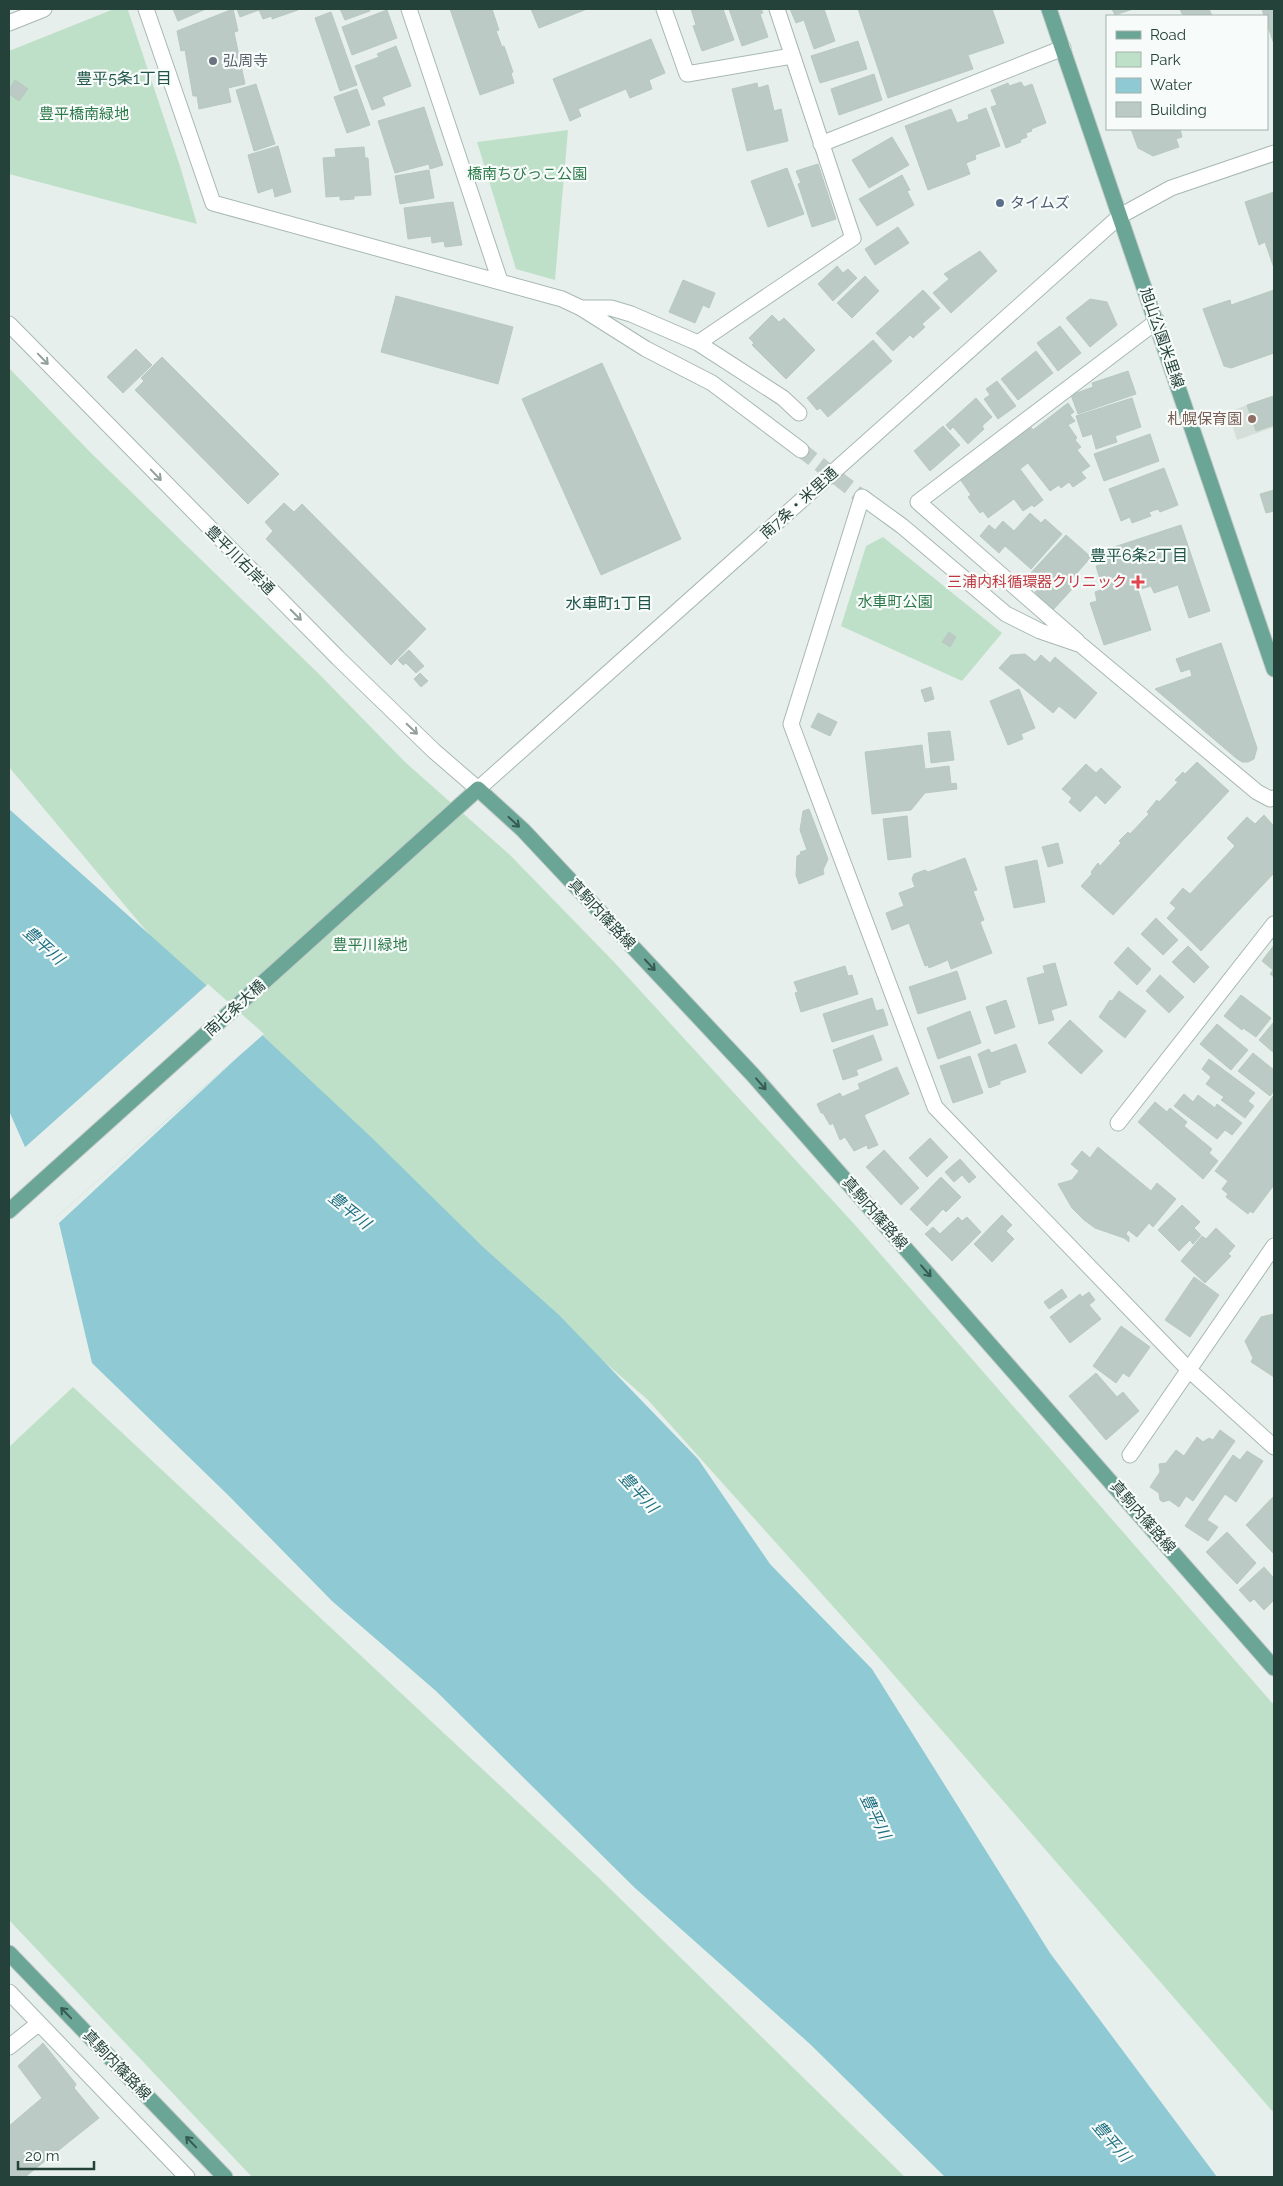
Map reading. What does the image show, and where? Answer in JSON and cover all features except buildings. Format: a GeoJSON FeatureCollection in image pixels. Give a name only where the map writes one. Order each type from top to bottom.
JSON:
{"type":"FeatureCollection","features":[{"type":"Feature","properties":{"kind":"main road","name":"旭山公園米里線"},"geometry":{"type":"LineString","coordinates":[[1049,9],[1157,320],[1274,668]]}},
{"type":"Feature","properties":{"kind":"main road","name":"南七条大橋"},"geometry":{"type":"LineString","coordinates":[[9,1211],[478,789]]}},
{"type":"Feature","properties":{"kind":"main road","name":"真駒内篠路線"},"geometry":{"type":"LineString","coordinates":[[478,789],[523,830],[753,1075],[1274,1668]]}},
{"type":"Feature","properties":{"kind":"main road","name":"真駒内篠路線"},"geometry":{"type":"LineString","coordinates":[[9,1953],[225,2177]]}},
{"type":"Feature","properties":{"kind":"street"},"geometry":{"type":"LineString","coordinates":[[9,24],[44,9]]}},
{"type":"Feature","properties":{"kind":"street"},"geometry":{"type":"LineString","coordinates":[[146,9],[212,203],[562,298],[646,348],[712,383],[801,450]]}},
{"type":"Feature","properties":{"kind":"street"},"geometry":{"type":"LineString","coordinates":[[409,9],[500,281]]}},
{"type":"Feature","properties":{"kind":"street"},"geometry":{"type":"LineString","coordinates":[[664,9],[687,74],[792,56]]}},
{"type":"Feature","properties":{"kind":"street"},"geometry":{"type":"LineString","coordinates":[[698,343],[853,238],[777,9]]}},
{"type":"Feature","properties":{"kind":"street"},"geometry":{"type":"LineString","coordinates":[[821,144],[1063,48]]}},
{"type":"Feature","properties":{"kind":"street","name":"南7条・米里通"},"geometry":{"type":"LineString","coordinates":[[478,789],[1120,216],[1171,188],[1274,152]]}},
{"type":"Feature","properties":{"kind":"street"},"geometry":{"type":"LineString","coordinates":[[581,308],[611,308],[631,314],[698,343],[782,398],[799,412]]}},
{"type":"Feature","properties":{"kind":"street"},"geometry":{"type":"LineString","coordinates":[[1157,320],[918,502],[1081,644],[1257,792],[1270,799],[1274,798]]}},
{"type":"Feature","properties":{"kind":"street","name":"豊平川右岸通"},"geometry":{"type":"LineString","coordinates":[[9,324],[338,658],[434,751],[478,789]]}},
{"type":"Feature","properties":{"kind":"street"},"geometry":{"type":"LineString","coordinates":[[1081,644],[1040,631],[1006,614],[902,526],[862,497],[790,724],[935,1106],[1189,1370],[1274,1447]]}},
{"type":"Feature","properties":{"kind":"street"},"geometry":{"type":"LineString","coordinates":[[1118,1123],[1274,924]]}},
{"type":"Feature","properties":{"kind":"street"},"geometry":{"type":"LineString","coordinates":[[1130,1455],[1274,1246]]}},
{"type":"Feature","properties":{"kind":"street"},"geometry":{"type":"LineString","coordinates":[[9,1992],[187,2177]]}},
{"type":"Feature","properties":{"kind":"street"},"geometry":{"type":"LineString","coordinates":[[9,2047],[38,2024]]}},
{"type":"Feature","properties":{"kind":"shaded area","name":"札幌保育園"},"geometry":{"type":"Polygon","coordinates":[[[1274,395],[1274,427],[1237,440],[1228,412],[1274,395]]]}},
{"type":"Feature","properties":{"kind":"green space","name":"豊平橋南緑地"},"geometry":{"type":"Polygon","coordinates":[[[114,9],[128,10],[180,166],[197,224],[9,174],[9,51],[114,9]]]}},
{"type":"Feature","properties":{"kind":"green space","name":"橋南ちびっこ公園"},"geometry":{"type":"Polygon","coordinates":[[[568,130],[555,280],[516,269],[477,142],[568,130]]]}},
{"type":"Feature","properties":{"kind":"green space","name":"豊平川緑地"},"geometry":{"type":"Polygon","coordinates":[[[9,368],[91,453],[318,673],[405,762],[510,855],[614,962],[856,1226],[1274,1705],[1274,2113],[873,1651],[648,1400],[246,1050],[9,767],[9,368]]]}},
{"type":"Feature","properties":{"kind":"green space","name":"水車町公園"},"geometry":{"type":"Polygon","coordinates":[[[883,537],[1002,633],[962,681],[841,626],[866,546],[883,537]]]}},
{"type":"Feature","properties":{"kind":"green space"},"geometry":{"type":"Polygon","coordinates":[[[73,1387],[597,1876],[905,2177],[252,2177],[9,1920],[9,1447],[73,1387]]]}},
{"type":"Feature","properties":{"kind":"water","name":"豊平川"},"geometry":{"type":"Polygon","coordinates":[[[9,809],[262,1035],[371,1137],[483,1247],[559,1315],[698,1459],[770,1564],[872,1669],[1050,1953],[1217,2177],[945,2177],[810,2044],[635,1888],[436,1691],[332,1601],[229,1496],[92,1363],[59,1223],[238,1057],[56,1217],[9,1111],[9,809]]]}},
{"type":"Feature","properties":{"kind":"pier"},"geometry":{"type":"Polygon","coordinates":[[[208,984],[264,1034],[54,1219],[23,1149],[208,984]]]}},
{"type":"Feature","properties":{"kind":"tunnel"},"geometry":{"type":"LineString","coordinates":[[801,450],[862,497]]}},
{"type":"Feature","properties":{"kind":"place","name":"弘周寺"},"geometry":{"type":"Point","coordinates":[213,61]}},
{"type":"Feature","properties":{"kind":"place","name":"タイムズ"},"geometry":{"type":"Point","coordinates":[1000,203]}},
{"type":"Feature","properties":{"kind":"place","name":"札幌保育園"},"geometry":{"type":"Point","coordinates":[1252,419]}},
{"type":"Feature","properties":{"kind":"place","name":"三浦内科循環器クリニック"},"geometry":{"type":"Point","coordinates":[1138,582]}},
{"type":"Feature","properties":{"kind":"district","name":"豊平5条1丁目"},"geometry":{"type":"Point","coordinates":[124,78]}},
{"type":"Feature","properties":{"kind":"district","name":"豊平6条2丁目"},"geometry":{"type":"Point","coordinates":[1139,555]}},
{"type":"Feature","properties":{"kind":"district","name":"水車町1丁目"},"geometry":{"type":"Point","coordinates":[609,603]}}]}
